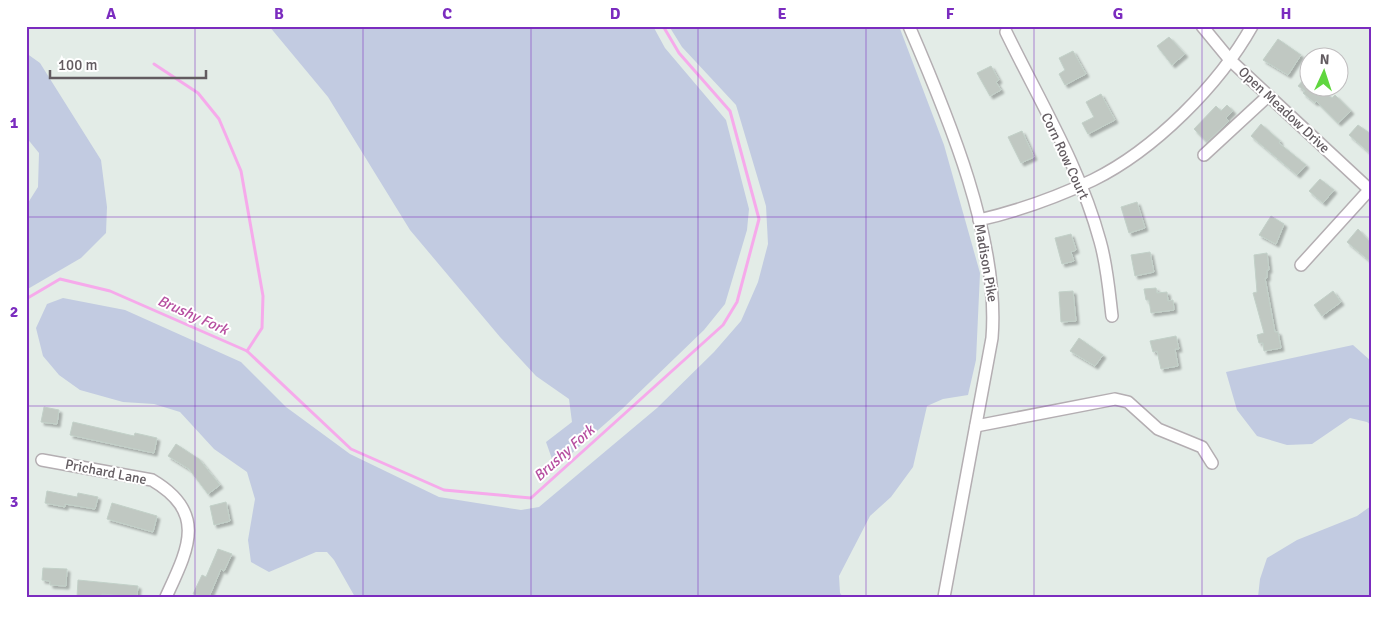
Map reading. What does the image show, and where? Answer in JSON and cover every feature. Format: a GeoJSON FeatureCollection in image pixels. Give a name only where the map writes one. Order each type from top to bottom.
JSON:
{"type":"FeatureCollection","features":[{"type":"Feature","properties":{"kind":"street","name":"Madison Pike"},"geometry":{"type":"LineString","coordinates":[[909,26],[942,108],[979,220],[988,255],[994,310],[992,338],[944,597]]}},
{"type":"Feature","properties":{"kind":"street","name":"Open Meadow Drive"},"geometry":{"type":"LineString","coordinates":[[1202,26],[1230,60],[1370,190]]}},
{"type":"Feature","properties":{"kind":"street"},"geometry":{"type":"LineString","coordinates":[[979,220],[1007,214],[1081,185],[1114,167],[1156,137],[1191,105],[1230,60],[1252,26]]}},
{"type":"Feature","properties":{"kind":"street","name":"Corn Row Court"},"geometry":{"type":"LineString","coordinates":[[1006,32],[1081,185],[1104,257],[1112,316]]}},
{"type":"Feature","properties":{"kind":"street"},"geometry":{"type":"LineString","coordinates":[[1204,156],[1268,96]]}},
{"type":"Feature","properties":{"kind":"street"},"geometry":{"type":"LineString","coordinates":[[1301,265],[1370,190]]}},
{"type":"Feature","properties":{"kind":"street"},"geometry":{"type":"LineString","coordinates":[[976,426],[1115,399],[1128,402],[1158,429],[1202,447],[1212,463]]}},
{"type":"Feature","properties":{"kind":"street","name":"Prichard Lane"},"geometry":{"type":"LineString","coordinates":[[42,460],[152,480],[168,489],[176,497],[184,508],[189,521],[190,532],[184,559],[166,597]]}},
{"type":"Feature","properties":{"kind":"shaded area"},"geometry":{"type":"Polygon","coordinates":[[[269,26],[653,26],[665,48],[726,120],[749,209],[747,230],[725,304],[704,330],[622,409],[564,460],[552,459],[546,442],[572,422],[569,399],[536,376],[500,337],[410,230],[328,97],[269,26]]]}},
{"type":"Feature","properties":{"kind":"shaded area"},"geometry":{"type":"Polygon","coordinates":[[[669,26],[899,26],[944,145],[980,273],[976,360],[968,395],[943,399],[927,406],[913,467],[891,497],[870,516],[839,576],[840,593],[843,597],[355,597],[334,560],[327,552],[316,552],[269,572],[251,562],[248,540],[255,499],[247,472],[214,449],[180,412],[154,404],[123,402],[80,390],[59,375],[43,356],[36,328],[47,304],[63,298],[125,310],[241,362],[286,407],[350,454],[439,497],[521,510],[539,507],[657,408],[714,352],[741,321],[758,282],[768,244],[766,206],[736,105],[682,47],[669,26]]]}},
{"type":"Feature","properties":{"kind":"shaded area"},"geometry":{"type":"Polygon","coordinates":[[[26,53],[40,63],[101,160],[107,207],[106,233],[81,258],[26,290],[26,206],[38,187],[39,153],[26,137],[26,53]]]}},
{"type":"Feature","properties":{"kind":"shaded area"},"geometry":{"type":"Polygon","coordinates":[[[1353,345],[1371,361],[1371,425],[1367,422],[1350,418],[1312,444],[1287,445],[1257,436],[1237,410],[1226,372],[1353,345]]]}},
{"type":"Feature","properties":{"kind":"shaded area"},"geometry":{"type":"Polygon","coordinates":[[[1371,506],[1371,597],[1258,597],[1260,579],[1267,558],[1297,540],[1357,516],[1371,506]]]}},
{"type":"Feature","properties":{"kind":"building"},"geometry":{"type":"Polygon","coordinates":[[[1169,37],[1185,54],[1172,65],[1157,46],[1169,37]]]}},
{"type":"Feature","properties":{"kind":"building"},"geometry":{"type":"Polygon","coordinates":[[[1278,39],[1300,54],[1288,75],[1263,60],[1278,39]]]}},
{"type":"Feature","properties":{"kind":"building"},"geometry":{"type":"Polygon","coordinates":[[[1073,51],[1086,74],[1065,85],[1059,74],[1065,70],[1059,58],[1073,51]]]}},
{"type":"Feature","properties":{"kind":"building"},"geometry":{"type":"Polygon","coordinates":[[[991,66],[999,80],[996,82],[1001,90],[990,96],[977,73],[991,66]]]}},
{"type":"Feature","properties":{"kind":"building"},"geometry":{"type":"Polygon","coordinates":[[[1101,94],[1115,120],[1088,134],[1082,123],[1094,117],[1086,102],[1101,94]]]}},
{"type":"Feature","properties":{"kind":"building"},"geometry":{"type":"Polygon","coordinates":[[[1309,98],[1338,98],[1351,111],[1338,123],[1316,101],[1315,103],[1309,98]]]}},
{"type":"Feature","properties":{"kind":"building"},"geometry":{"type":"Polygon","coordinates":[[[1227,105],[1233,111],[1226,118],[1229,121],[1207,142],[1194,129],[1216,106],[1221,111],[1227,105]]]}},
{"type":"Feature","properties":{"kind":"building"},"geometry":{"type":"Polygon","coordinates":[[[1261,124],[1280,141],[1279,143],[1306,165],[1297,175],[1251,136],[1261,124]]]}},
{"type":"Feature","properties":{"kind":"building"},"geometry":{"type":"Polygon","coordinates":[[[1358,125],[1371,134],[1371,154],[1349,135],[1358,125]]]}},
{"type":"Feature","properties":{"kind":"building"},"geometry":{"type":"Polygon","coordinates":[[[1022,131],[1034,157],[1021,163],[1008,137],[1022,131]]]}},
{"type":"Feature","properties":{"kind":"building"},"geometry":{"type":"Polygon","coordinates":[[[1320,179],[1334,190],[1323,203],[1309,191],[1320,179]]]}},
{"type":"Feature","properties":{"kind":"building"},"geometry":{"type":"Polygon","coordinates":[[[1137,202],[1145,228],[1129,233],[1121,207],[1137,202]]]}},
{"type":"Feature","properties":{"kind":"building"},"geometry":{"type":"Polygon","coordinates":[[[1271,216],[1284,224],[1276,244],[1259,235],[1271,216]]]}},
{"type":"Feature","properties":{"kind":"building"},"geometry":{"type":"Polygon","coordinates":[[[1358,229],[1371,243],[1371,262],[1347,242],[1358,229]]]}},
{"type":"Feature","properties":{"kind":"building"},"geometry":{"type":"Polygon","coordinates":[[[1071,234],[1076,250],[1071,252],[1074,261],[1062,264],[1055,238],[1071,234]]]}},
{"type":"Feature","properties":{"kind":"building"},"geometry":{"type":"Polygon","coordinates":[[[1150,252],[1154,272],[1135,276],[1131,255],[1150,252]]]}},
{"type":"Feature","properties":{"kind":"building"},"geometry":{"type":"Polygon","coordinates":[[[1267,253],[1269,270],[1267,270],[1267,278],[1265,278],[1275,332],[1278,332],[1281,348],[1264,351],[1263,343],[1259,343],[1257,335],[1264,333],[1253,293],[1257,292],[1254,255],[1267,253]]]}},
{"type":"Feature","properties":{"kind":"building"},"geometry":{"type":"Polygon","coordinates":[[[1156,288],[1157,293],[1167,292],[1168,301],[1173,300],[1174,310],[1151,313],[1149,300],[1146,300],[1144,289],[1156,288]]]}},
{"type":"Feature","properties":{"kind":"building"},"geometry":{"type":"Polygon","coordinates":[[[1073,291],[1076,321],[1061,322],[1059,292],[1073,291]]]}},
{"type":"Feature","properties":{"kind":"building"},"geometry":{"type":"Polygon","coordinates":[[[1333,291],[1341,302],[1322,316],[1314,305],[1333,291]]]}},
{"type":"Feature","properties":{"kind":"building"},"geometry":{"type":"Polygon","coordinates":[[[1176,336],[1179,349],[1175,349],[1178,366],[1161,369],[1157,351],[1153,352],[1150,341],[1176,336]]]}},
{"type":"Feature","properties":{"kind":"building"},"geometry":{"type":"Polygon","coordinates":[[[1079,338],[1103,355],[1095,366],[1070,351],[1079,338]]]}},
{"type":"Feature","properties":{"kind":"building"},"geometry":{"type":"Polygon","coordinates":[[[44,407],[59,410],[57,424],[41,422],[44,407]]]}},
{"type":"Feature","properties":{"kind":"building"},"geometry":{"type":"Polygon","coordinates":[[[73,422],[134,436],[135,433],[157,438],[154,453],[70,435],[73,422]]]}},
{"type":"Feature","properties":{"kind":"building"},"geometry":{"type":"Polygon","coordinates":[[[176,444],[199,459],[220,485],[208,494],[189,469],[168,456],[176,444]]]}},
{"type":"Feature","properties":{"kind":"building"},"geometry":{"type":"Polygon","coordinates":[[[47,491],[77,497],[78,493],[98,497],[95,509],[65,504],[65,507],[45,503],[47,491]]]}},
{"type":"Feature","properties":{"kind":"building"},"geometry":{"type":"Polygon","coordinates":[[[226,502],[230,521],[214,525],[210,506],[226,502]]]}},
{"type":"Feature","properties":{"kind":"building"},"geometry":{"type":"Polygon","coordinates":[[[112,503],[157,516],[153,532],[107,519],[112,503]]]}},
{"type":"Feature","properties":{"kind":"building"},"geometry":{"type":"Polygon","coordinates":[[[218,549],[232,554],[224,571],[221,569],[209,597],[193,594],[202,575],[206,577],[218,549]]]}},
{"type":"Feature","properties":{"kind":"building"},"geometry":{"type":"Polygon","coordinates":[[[43,568],[67,569],[66,586],[50,585],[50,581],[42,580],[43,568]]]}},
{"type":"Feature","properties":{"kind":"building"},"geometry":{"type":"Polygon","coordinates":[[[78,580],[138,586],[137,597],[102,594],[102,597],[77,597],[78,580]]]}},
{"type":"Feature","properties":{"kind":"waterway","name":"Brushy Fork"},"geometry":{"type":"LineString","coordinates":[[26,299],[60,279],[110,291],[247,351],[351,449],[444,490],[531,498],[723,325],[737,302],[759,219],[730,111],[679,53],[663,26]]}},
{"type":"Feature","properties":{"kind":"waterway"},"geometry":{"type":"LineString","coordinates":[[154,64],[198,93],[219,119],[241,171],[263,296],[262,328],[247,351]]}}]}
